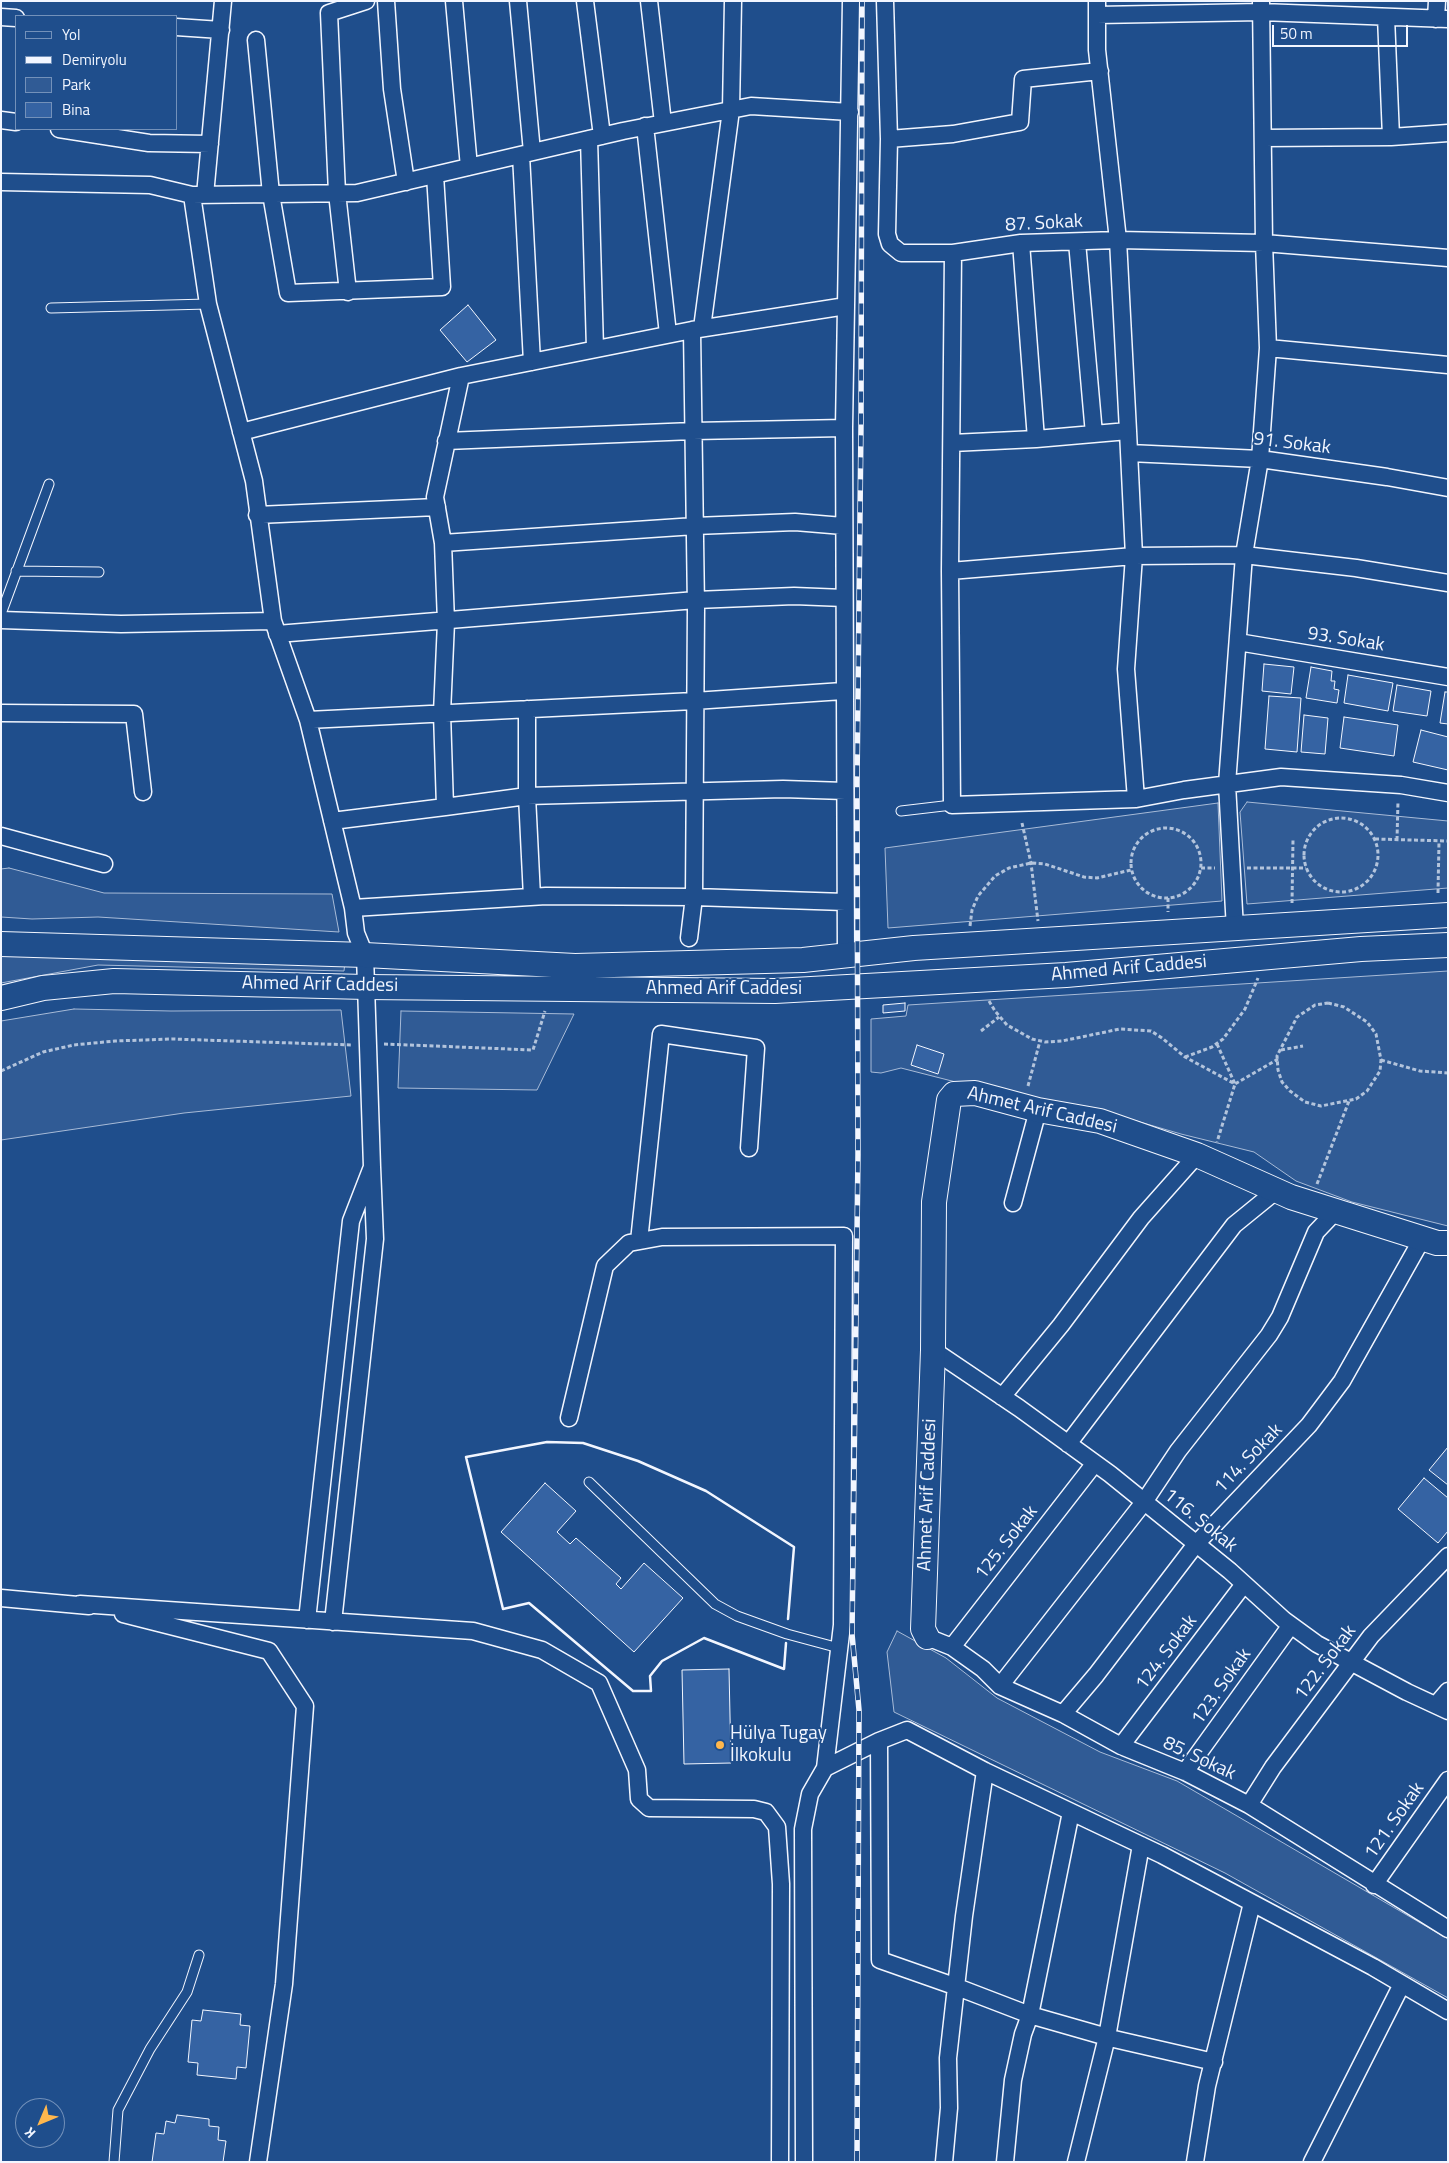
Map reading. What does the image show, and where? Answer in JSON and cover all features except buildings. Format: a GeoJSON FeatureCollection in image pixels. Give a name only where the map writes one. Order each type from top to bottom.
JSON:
{"type":"FeatureCollection","features":[{"type":"Feature","properties":{"kind":"street"},"geometry":{"type":"LineString","coordinates":[[223,1],[210,144],[199,195],[208,304],[254,481],[257,515],[275,628],[308,720],[353,908],[356,933],[365,955],[375,1239],[333,1622]]}},
{"type":"Feature","properties":{"kind":"street"},"geometry":{"type":"LineString","coordinates":[[348,292],[337,193],[329,13],[366,1]]}},
{"type":"Feature","properties":{"kind":"street"},"geometry":{"type":"LineString","coordinates":[[386,1],[392,89],[406,182]]}},
{"type":"Feature","properties":{"kind":"street"},"geometry":{"type":"LineString","coordinates":[[454,1],[469,167]]}},
{"type":"Feature","properties":{"kind":"street"},"geometry":{"type":"LineString","coordinates":[[518,1],[527,154],[532,362]]}},
{"type":"Feature","properties":{"kind":"street"},"geometry":{"type":"LineString","coordinates":[[585,1],[595,137],[595,349]]}},
{"type":"Feature","properties":{"kind":"street"},"geometry":{"type":"LineString","coordinates":[[650,1],[663,123]]}},
{"type":"Feature","properties":{"kind":"street"},"geometry":{"type":"LineString","coordinates":[[689,938],[694,897],[693,793],[696,600],[693,431],[697,329],[731,110],[734,1]]}},
{"type":"Feature","properties":{"kind":"street"},"geometry":{"type":"LineString","coordinates":[[846,955],[843,691],[844,428],[851,1]]}},
{"type":"Feature","properties":{"kind":"street","name":"87. Sokak"},"geometry":{"type":"LineString","coordinates":[[885,1],[889,139],[887,234],[890,244],[901,253],[953,253],[1021,243],[1118,240],[1264,243],[1448,258]]}},
{"type":"Feature","properties":{"kind":"street"},"geometry":{"type":"LineString","coordinates":[[1136,799],[1126,669],[1134,556],[1128,431],[1118,240],[1097,50],[1097,8],[1261,7],[1360,9],[1386,17],[1442,19],[1437,1]]}},
{"type":"Feature","properties":{"kind":"street"},"geometry":{"type":"LineString","coordinates":[[1235,929],[1227,784],[1244,555],[1260,459],[1268,348],[1264,243],[1261,7]]}},
{"type":"Feature","properties":{"kind":"street"},"geometry":{"type":"LineString","coordinates":[[1,17],[15,18]]}},
{"type":"Feature","properties":{"kind":"street"},"geometry":{"type":"LineString","coordinates":[[1386,17],[1391,137]]}},
{"type":"Feature","properties":{"kind":"street"},"geometry":{"type":"LineString","coordinates":[[178,27],[221,30]]}},
{"type":"Feature","properties":{"kind":"street"},"geometry":{"type":"LineString","coordinates":[[256,40],[271,194],[288,293],[442,287],[435,175]]}},
{"type":"Feature","properties":{"kind":"street"},"geometry":{"type":"LineString","coordinates":[[889,139],[953,134],[1020,122],[1023,80],[1100,71]]}},
{"type":"Feature","properties":{"kind":"street"},"geometry":{"type":"LineString","coordinates":[[1,182],[150,184],[199,195],[356,193],[595,137],[751,106],[850,112]]}},
{"type":"Feature","properties":{"kind":"street"},"geometry":{"type":"LineString","coordinates":[[1,120],[15,122]]}},
{"type":"Feature","properties":{"kind":"street"},"geometry":{"type":"LineString","coordinates":[[645,126],[668,334]]}},
{"type":"Feature","properties":{"kind":"street"},"geometry":{"type":"LineString","coordinates":[[65,130],[149,143],[210,144]]}},
{"type":"Feature","properties":{"kind":"street"},"geometry":{"type":"LineString","coordinates":[[1263,138],[1391,137],[1448,133]]}},
{"type":"Feature","properties":{"kind":"street"},"geometry":{"type":"LineString","coordinates":[[1077,242],[1094,434]]}},
{"type":"Feature","properties":{"kind":"street"},"geometry":{"type":"LineString","coordinates":[[1021,243],[1036,439]]}},
{"type":"Feature","properties":{"kind":"street"},"geometry":{"type":"LineString","coordinates":[[953,253],[950,571],[952,805],[1136,799],[1281,777],[1401,785],[1448,793]]}},
{"type":"Feature","properties":{"kind":"street"},"geometry":{"type":"LineString","coordinates":[[241,432],[462,376],[668,334],[846,306]]}},
{"type":"Feature","properties":{"kind":"street"},"geometry":{"type":"LineString","coordinates":[[1268,348],[1448,365]]}},
{"type":"Feature","properties":{"kind":"street"},"geometry":{"type":"LineString","coordinates":[[446,807],[442,713],[446,622],[443,543],[435,497],[462,376]]}},
{"type":"Feature","properties":{"kind":"street"},"geometry":{"type":"LineString","coordinates":[[446,441],[693,431],[844,428]]}},
{"type":"Feature","properties":{"kind":"street"},"geometry":{"type":"LineString","coordinates":[[952,443],[1036,439],[1128,431]]}},
{"type":"Feature","properties":{"kind":"street","name":"91. Sokak"},"geometry":{"type":"LineString","coordinates":[[1129,453],[1260,459],[1387,477],[1448,488]]}},
{"type":"Feature","properties":{"kind":"street"},"geometry":{"type":"LineString","coordinates":[[257,515],[437,507]]}},
{"type":"Feature","properties":{"kind":"street"},"geometry":{"type":"LineString","coordinates":[[443,543],[695,526],[795,522],[844,526]]}},
{"type":"Feature","properties":{"kind":"street"},"geometry":{"type":"LineString","coordinates":[[950,571],[1134,556],[1244,555],[1356,568],[1448,583]]}},
{"type":"Feature","properties":{"kind":"street"},"geometry":{"type":"LineString","coordinates":[[1,620],[275,628],[446,622],[696,600],[794,596],[844,598]]}},
{"type":"Feature","properties":{"kind":"street","name":"93. Sokak"},"geometry":{"type":"LineString","coordinates":[[1238,642],[1448,677]]}},
{"type":"Feature","properties":{"kind":"street"},"geometry":{"type":"LineString","coordinates":[[308,720],[694,701],[843,691]]}},
{"type":"Feature","properties":{"kind":"street"},"geometry":{"type":"LineString","coordinates":[[527,709],[527,796],[532,897]]}},
{"type":"Feature","properties":{"kind":"street"},"geometry":{"type":"LineString","coordinates":[[1,713],[134,714],[143,792]]}},
{"type":"Feature","properties":{"kind":"street"},"geometry":{"type":"LineString","coordinates":[[332,822],[527,796],[693,793],[783,789],[844,791]]}},
{"type":"Feature","properties":{"kind":"street"},"geometry":{"type":"LineString","coordinates":[[1,836],[104,864]]}},
{"type":"Feature","properties":{"kind":"street"},"geometry":{"type":"LineString","coordinates":[[353,908],[532,897],[694,897],[845,902]]}},
{"type":"Feature","properties":{"kind":"street","name":"Ahmed Arif Caddesi"},"geometry":{"type":"LineString","coordinates":[[1,944],[365,955],[575,966],[803,960],[914,948],[1448,915]]}},
{"type":"Feature","properties":{"kind":"street","name":"Ahmed Arif Caddesi"},"geometry":{"type":"LineString","coordinates":[[1,998],[43,988],[114,981],[366,987],[775,991],[1066,974],[1361,949],[1448,945]]}},
{"type":"Feature","properties":{"kind":"street"},"geometry":{"type":"LineString","coordinates":[[638,1241],[661,1034],[756,1048],[749,1148]]}},
{"type":"Feature","properties":{"kind":"street","name":"Ahmet Arif Caddesi"},"geometry":{"type":"LineString","coordinates":[[927,1637],[923,1629],[933,1350],[934,1202],[950,1100],[954,1094],[960,1092],[975,1093],[1031,1108],[1100,1121],[1203,1158],[1310,1202],[1437,1244],[1448,1243]]}},
{"type":"Feature","properties":{"kind":"street"},"geometry":{"type":"LineString","coordinates":[[1013,1203],[1031,1108]]}},
{"type":"Feature","properties":{"kind":"street"},"geometry":{"type":"LineString","coordinates":[[1002,1397],[1061,1325],[1141,1218],[1203,1158]]}},
{"type":"Feature","properties":{"kind":"street"},"geometry":{"type":"LineString","coordinates":[[307,1620],[351,1221],[372,1167]]}},
{"type":"Feature","properties":{"kind":"street"},"geometry":{"type":"LineString","coordinates":[[1068,1444],[1234,1225],[1277,1190]]}},
{"type":"Feature","properties":{"kind":"street"},"geometry":{"type":"LineString","coordinates":[[1000,1686],[1144,1502],[1178,1451],[1269,1334],[1280,1317],[1316,1232],[1336,1211]]}},
{"type":"Feature","properties":{"kind":"street"},"geometry":{"type":"LineString","coordinates":[[569,1418],[605,1266],[629,1243],[662,1237],[844,1236],[842,1616],[825,1768],[810,1794],[803,1829],[804,2162]]}},
{"type":"Feature","properties":{"kind":"street","name":"114. Sokak"},"geometry":{"type":"LineString","coordinates":[[1063,1714],[1096,1675],[1196,1544],[1309,1425],[1342,1381],[1422,1239]]}},
{"type":"Feature","properties":{"kind":"street","name":"116. Sokak"},"geometry":{"type":"LineString","coordinates":[[933,1350],[1095,1463],[1316,1644],[1442,1708]]}},
{"type":"Feature","properties":{"kind":"street","name":"125. Sokak"},"geometry":{"type":"LineString","coordinates":[[952,1647],[1095,1463]]}},
{"type":"Feature","properties":{"kind":"street","name":"122. Sokak"},"geometry":{"type":"LineString","coordinates":[[1249,1805],[1273,1766],[1353,1663],[1371,1636],[1448,1556]]}},
{"type":"Feature","properties":{"kind":"street","name":"124. Sokak"},"geometry":{"type":"LineString","coordinates":[[1122,1746],[1244,1584]]}},
{"type":"Feature","properties":{"kind":"street"},"geometry":{"type":"LineString","coordinates":[[1,1598],[473,1631],[542,1650],[599,1683],[637,1770],[639,1799],[650,1808],[754,1809],[766,1812],[777,1827],[781,1884],[780,2162]]}},
{"type":"Feature","properties":{"kind":"street"},"geometry":{"type":"LineString","coordinates":[[80,1604],[269,1650],[305,1706],[284,1984],[258,2162]]}},
{"type":"Feature","properties":{"kind":"street","name":"123. Sokak"},"geometry":{"type":"LineString","coordinates":[[1186,1772],[1291,1624]]}},
{"type":"Feature","properties":{"kind":"street","name":"85. Sokak"},"geometry":{"type":"LineString","coordinates":[[927,1637],[952,1647],[983,1669],[1000,1686],[1063,1714],[1122,1746],[1186,1772],[1249,1805],[1448,1929]]}},
{"type":"Feature","properties":{"kind":"street"},"geometry":{"type":"LineString","coordinates":[[1442,1708],[1448,1691]]}},
{"type":"Feature","properties":{"kind":"street"},"geometry":{"type":"LineString","coordinates":[[825,1768],[879,1741],[907,1730],[985,1771],[1141,1845],[1402,1984],[1448,2011]]}},
{"type":"Feature","properties":{"kind":"street"},"geometry":{"type":"LineString","coordinates":[[879,1741],[880,1960],[958,1987],[1030,2015],[1107,2037],[1214,2062]]}},
{"type":"Feature","properties":{"kind":"street"},"geometry":{"type":"LineString","coordinates":[[944,2162],[949,2108],[948,2058],[958,1987],[964,1916],[985,1771]]}},
{"type":"Feature","properties":{"kind":"street","name":"121. Sokak"},"geometry":{"type":"LineString","coordinates":[[1374,1884],[1448,1780]]}},
{"type":"Feature","properties":{"kind":"street"},"geometry":{"type":"LineString","coordinates":[[1005,2162],[1013,2080],[1023,2034],[1030,2015],[1071,1812]]}},
{"type":"Feature","properties":{"kind":"street"},"geometry":{"type":"LineString","coordinates":[[1076,2162],[1107,2037],[1141,1845]]}},
{"type":"Feature","properties":{"kind":"street"},"geometry":{"type":"LineString","coordinates":[[1195,2162],[1207,2086],[1252,1903]]}},
{"type":"Feature","properties":{"kind":"street"},"geometry":{"type":"LineString","coordinates":[[1312,2162],[1402,1984]]}},
{"type":"Feature","properties":{"kind":"lane"},"geometry":{"type":"LineString","coordinates":[[52,308],[208,304]]}},
{"type":"Feature","properties":{"kind":"lane"},"geometry":{"type":"LineString","coordinates":[[1,614],[49,484]]}},
{"type":"Feature","properties":{"kind":"lane"},"geometry":{"type":"LineString","coordinates":[[16,571],[99,572]]}},
{"type":"Feature","properties":{"kind":"lane"},"geometry":{"type":"LineString","coordinates":[[901,811],[952,805]]}},
{"type":"Feature","properties":{"kind":"lane"},"geometry":{"type":"LineString","coordinates":[[589,1482],[715,1604],[737,1616],[787,1634],[839,1648]]}},
{"type":"Feature","properties":{"kind":"lane"},"geometry":{"type":"LineString","coordinates":[[114,2162],[118,2110],[150,2049],[187,1992],[199,1955]]}},
{"type":"Feature","properties":{"kind":"path"},"geometry":{"type":"LineString","coordinates":[[1397,840],[1397,810],[1401,785]]}},
{"type":"Feature","properties":{"kind":"path"},"geometry":{"type":"LineString","coordinates":[[1345,818],[1357,822],[1368,829],[1375,839],[1378,863],[1374,874],[1366,884],[1356,890],[1332,892],[1312,879],[1306,868],[1304,856],[1306,843],[1312,832],[1321,824],[1332,819],[1345,818]]}},
{"type":"Feature","properties":{"kind":"path"},"geometry":{"type":"LineString","coordinates":[[1022,823],[1031,863],[1038,922]]}},
{"type":"Feature","properties":{"kind":"path"},"geometry":{"type":"LineString","coordinates":[[1164,828],[1175,829],[1186,834],[1200,854],[1199,876],[1193,886],[1185,893],[1168,898],[1152,896],[1142,889],[1131,870],[1131,858],[1135,847],[1142,837],[1152,830],[1164,828]]}},
{"type":"Feature","properties":{"kind":"path"},"geometry":{"type":"LineString","coordinates":[[1375,839],[1448,841]]}},
{"type":"Feature","properties":{"kind":"path"},"geometry":{"type":"LineString","coordinates":[[1292,903],[1293,840]]}},
{"type":"Feature","properties":{"kind":"path"},"geometry":{"type":"LineString","coordinates":[[1438,893],[1439,841]]}},
{"type":"Feature","properties":{"kind":"path"},"geometry":{"type":"LineString","coordinates":[[970,926],[972,910],[978,896],[995,876],[1009,868],[1031,863],[1045,864],[1084,877],[1097,878],[1131,870]]}},
{"type":"Feature","properties":{"kind":"path"},"geometry":{"type":"LineString","coordinates":[[1246,868],[1306,868]]}},
{"type":"Feature","properties":{"kind":"path"},"geometry":{"type":"LineString","coordinates":[[1168,898],[1168,914]]}},
{"type":"Feature","properties":{"kind":"path"},"geometry":{"type":"LineString","coordinates":[[1185,1057],[1216,1044],[1234,1026],[1245,1009],[1258,977]]}},
{"type":"Feature","properties":{"kind":"path"},"geometry":{"type":"LineString","coordinates":[[989,1001],[999,1016],[1018,1032],[1040,1041],[1062,1041],[1120,1029],[1151,1031],[1185,1057],[1235,1084]]}},
{"type":"Feature","properties":{"kind":"path"},"geometry":{"type":"LineString","coordinates":[[1328,1004],[1344,1007],[1367,1022],[1376,1034],[1381,1060],[1380,1071],[1367,1091],[1356,1099],[1321,1106],[1306,1102],[1282,1082],[1278,1070],[1280,1050],[1298,1017],[1315,1005],[1328,1004]]}},
{"type":"Feature","properties":{"kind":"path"},"geometry":{"type":"LineString","coordinates":[[1,1070],[43,1052],[115,1041],[172,1039],[533,1050],[545,1011]]}},
{"type":"Feature","properties":{"kind":"path"},"geometry":{"type":"LineString","coordinates":[[981,1031],[999,1016]]}},
{"type":"Feature","properties":{"kind":"path"},"geometry":{"type":"LineString","coordinates":[[1031,1108],[1040,1041]]}},
{"type":"Feature","properties":{"kind":"path"},"geometry":{"type":"LineString","coordinates":[[1216,1044],[1235,1084]]}},
{"type":"Feature","properties":{"kind":"path"},"geometry":{"type":"LineString","coordinates":[[1280,1050],[1303,1046]]}},
{"type":"Feature","properties":{"kind":"path"},"geometry":{"type":"LineString","coordinates":[[1203,1158],[1235,1084],[1278,1060]]}},
{"type":"Feature","properties":{"kind":"path"},"geometry":{"type":"LineString","coordinates":[[1381,1060],[1420,1071],[1448,1073]]}},
{"type":"Feature","properties":{"kind":"path"},"geometry":{"type":"LineString","coordinates":[[1310,1202],[1349,1101]]}},
{"type":"Feature","properties":{"kind":"green space"},"geometry":{"type":"Polygon","coordinates":[[[1247,802],[1448,821],[1448,888],[1247,904],[1240,812],[1247,802]]]}},
{"type":"Feature","properties":{"kind":"green space"},"geometry":{"type":"Polygon","coordinates":[[[1218,803],[1222,901],[888,928],[885,848],[1218,803]]]}},
{"type":"Feature","properties":{"kind":"green space"},"geometry":{"type":"Polygon","coordinates":[[[9,868],[104,893],[332,894],[339,932],[98,917],[32,919],[1,917],[1,869],[9,868]]]}},
{"type":"Feature","properties":{"kind":"green space"},"geometry":{"type":"Polygon","coordinates":[[[1,953],[345,962],[344,971],[98,965],[1,983],[1,953]]]}},
{"type":"Feature","properties":{"kind":"green space"},"geometry":{"type":"Polygon","coordinates":[[[1448,971],[1448,1226],[1352,1202],[1296,1181],[1254,1152],[1181,1134],[1102,1111],[1038,1103],[901,1068],[881,1073],[871,1072],[871,1019],[906,1016],[908,1005],[1448,971]]]}},
{"type":"Feature","properties":{"kind":"green space"},"geometry":{"type":"Polygon","coordinates":[[[74,1009],[171,1011],[341,1010],[351,1096],[184,1113],[1,1140],[1,1021],[74,1009]]]}},
{"type":"Feature","properties":{"kind":"green space"},"geometry":{"type":"Polygon","coordinates":[[[401,1011],[574,1014],[537,1090],[398,1088],[401,1011]]]}},
{"type":"Feature","properties":{"kind":"green space"},"geometry":{"type":"Polygon","coordinates":[[[897,1631],[946,1658],[997,1698],[1100,1752],[1177,1781],[1448,1939],[1448,1998],[1225,1873],[894,1712],[887,1652],[897,1631]]]}},
{"type":"Feature","properties":{"kind":"railway"},"geometry":{"type":"LineString","coordinates":[[857,2162],[859,1710],[852,1634],[858,1154],[857,783],[861,425],[862,1]]}},
{"type":"Feature","properties":{"kind":"wall"},"geometry":{"type":"LineString","coordinates":[[786,1643],[784,1669],[704,1638],[662,1661],[650,1676],[651,1691],[633,1691],[529,1603],[503,1609],[466,1457],[547,1442],[583,1443],[638,1461],[706,1491],[794,1547],[788,1619]]}},
{"type":"Feature","properties":{"kind":"place","name":"Hülya Tugay İlkokulu"},"geometry":{"type":"Point","coordinates":[720,1745]}}]}
